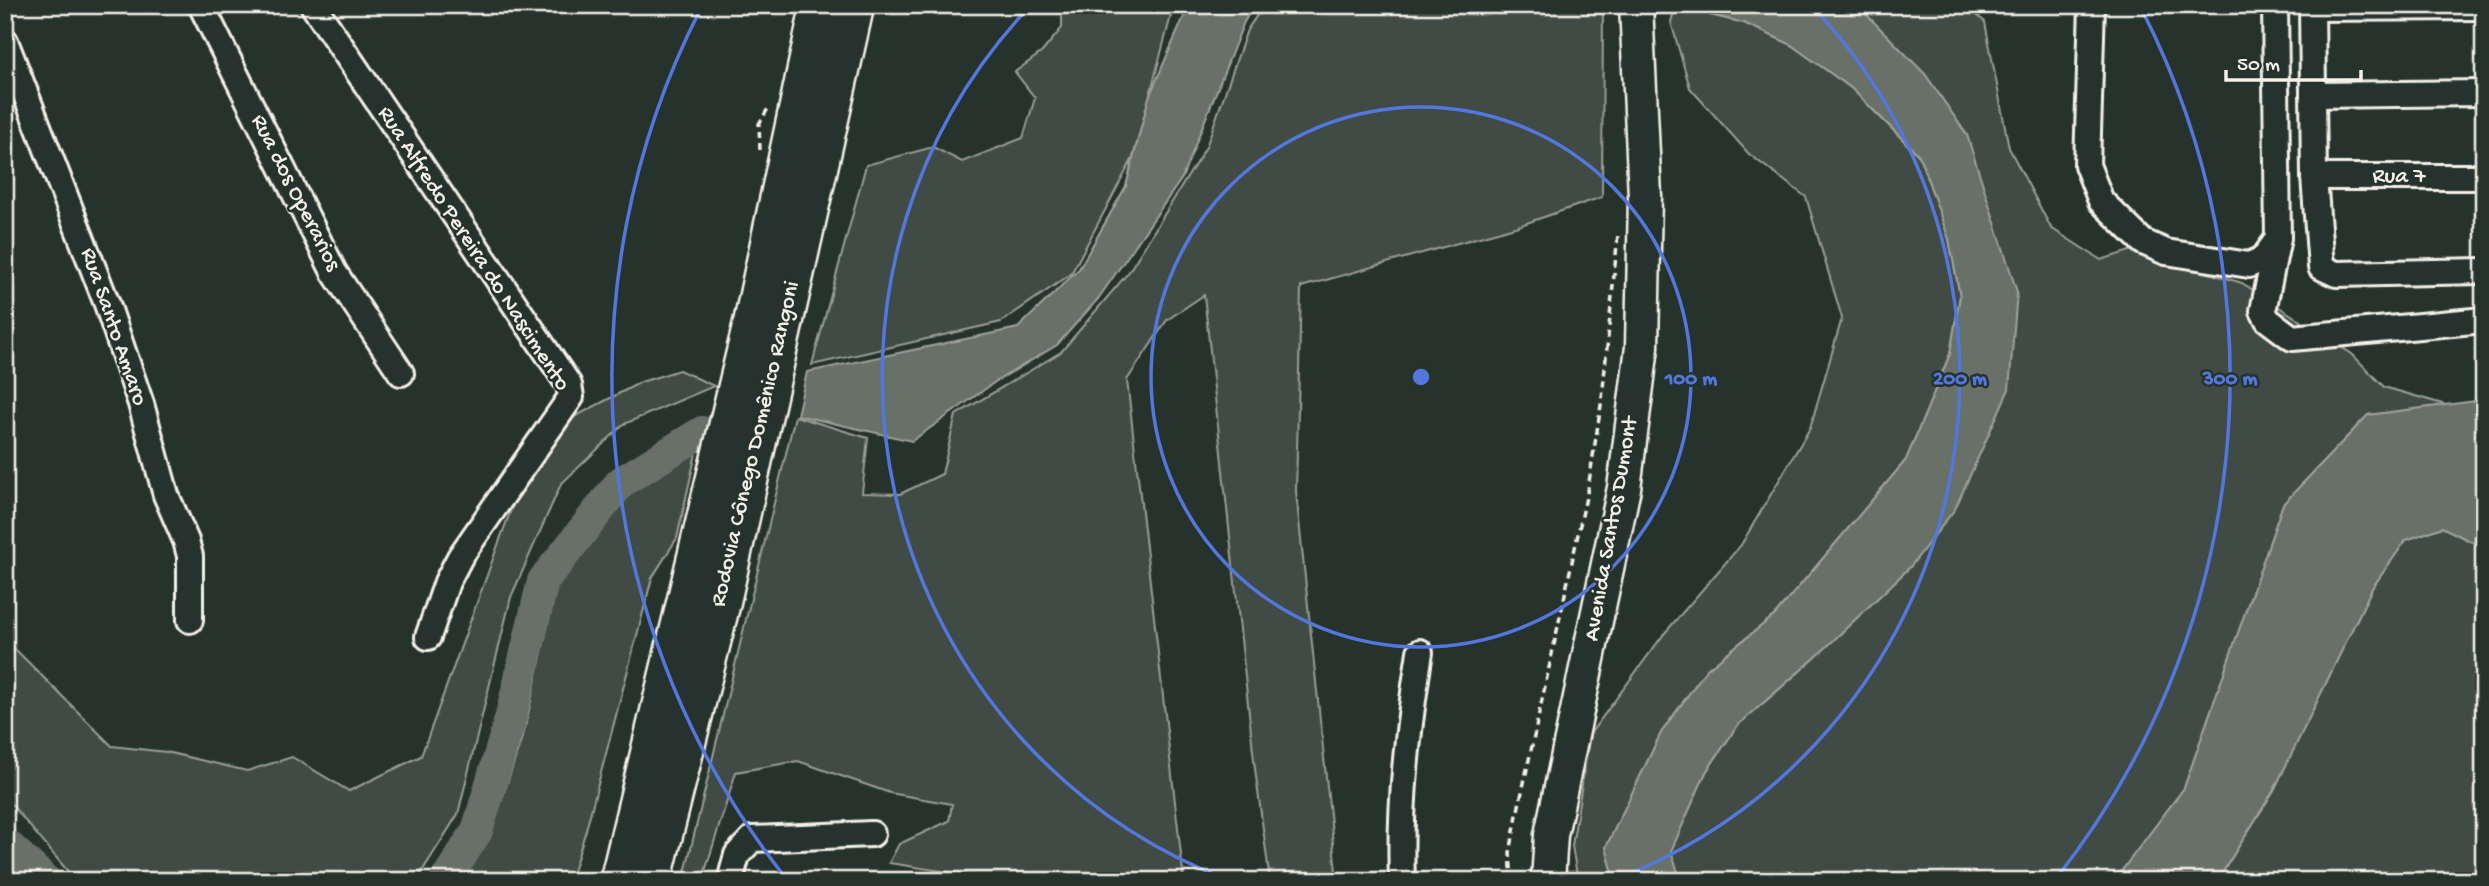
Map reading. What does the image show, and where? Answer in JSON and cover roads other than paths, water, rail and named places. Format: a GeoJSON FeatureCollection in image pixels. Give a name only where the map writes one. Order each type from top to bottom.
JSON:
{"type":"FeatureCollection","features":[{"type":"Feature","properties":{"kind":"highway","name":"Rodovia Cônego Domênico Rangoni"},"geometry":{"type":"LineString","coordinates":[[768,325],[820,5]]}},
{"type":"Feature","properties":{"kind":"highway","name":"Rodovia Cônego Domênico Rangoni"},"geometry":{"type":"LineString","coordinates":[[652,881],[704,599],[768,325],[855,5]]}},
{"type":"Feature","properties":{"kind":"highway","name":"Rodovia Cônego Domênico Rangoni"},"geometry":{"type":"LineString","coordinates":[[619,881],[704,599]]}},
{"type":"Feature","properties":{"kind":"main road","name":"Avenida Santos Dumont"},"geometry":{"type":"LineString","coordinates":[[1549,881],[1551,835],[1624,488],[1642,347],[1644,196],[1636,5]]}},
{"type":"Feature","properties":{"kind":"street","name":"Rua dos Operarios"},"geometry":{"type":"LineString","coordinates":[[201,5],[334,272],[401,373]]}},
{"type":"Feature","properties":{"kind":"street","name":"Rua Alfredo Pereira do Nascimento"},"geometry":{"type":"LineString","coordinates":[[313,5],[569,385],[571,397],[460,557],[447,582],[428,638]]}},
{"type":"Feature","properties":{"kind":"street"},"geometry":{"type":"LineString","coordinates":[[2092,5],[2087,164],[2101,201],[2143,242],[2166,252],[2249,265],[2263,259],[2278,239]]}},
{"type":"Feature","properties":{"kind":"street"},"geometry":{"type":"LineString","coordinates":[[2275,5],[2278,239],[2263,311],[2268,320],[2292,338],[2484,320]]}},
{"type":"Feature","properties":{"kind":"street"},"geometry":{"type":"LineString","coordinates":[[2484,6],[2312,7],[2314,177],[2320,267],[2336,274],[2484,271]]}},
{"type":"Feature","properties":{"kind":"street","name":"Rua Santo Amaro"},"geometry":{"type":"LineString","coordinates":[[5,41],[107,304],[141,404],[162,484],[186,541],[190,556],[190,620]]}},
{"type":"Feature","properties":{"kind":"street"},"geometry":{"type":"LineString","coordinates":[[2313,95],[2484,93]]}},
{"type":"Feature","properties":{"kind":"street","name":"Rua 7"},"geometry":{"type":"LineString","coordinates":[[2314,177],[2484,177]]}},
{"type":"Feature","properties":{"kind":"street"},"geometry":{"type":"LineString","coordinates":[[1402,881],[1400,820],[1405,754],[1420,652]]}},
{"type":"Feature","properties":{"kind":"street"},"geometry":{"type":"LineString","coordinates":[[730,881],[737,855],[752,839],[872,834]]}},
{"type":"Feature","properties":{"kind":"waterway"},"geometry":{"type":"LineString","coordinates":[[445,881],[477,831],[511,716],[543,581],[621,482],[702,432]]}},
{"type":"Feature","properties":{"kind":"waterway"},"geometry":{"type":"LineString","coordinates":[[5,843],[46,881]]}}]}
